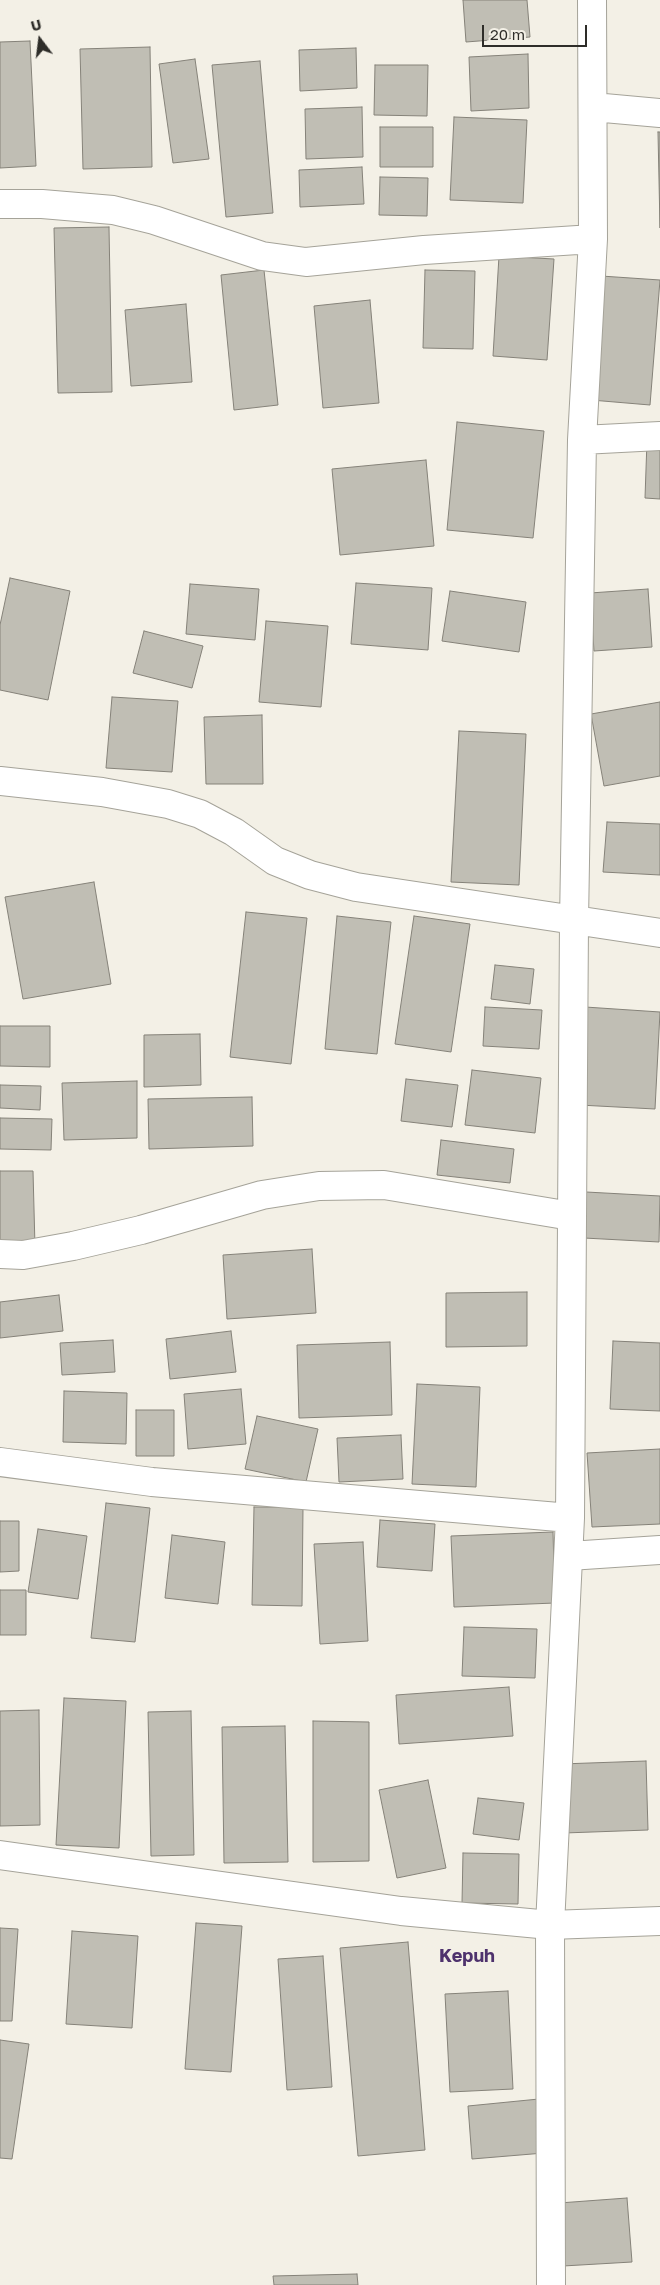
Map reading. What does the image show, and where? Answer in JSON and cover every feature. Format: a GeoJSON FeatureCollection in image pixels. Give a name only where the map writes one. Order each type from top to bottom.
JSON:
{"type":"FeatureCollection","features":[{"type":"Feature","properties":{"kind":"street"},"geometry":{"type":"LineString","coordinates":[[551,2285],[550,1925],[570,1518],[574,922],[582,440],[593,239],[592,0]]}},
{"type":"Feature","properties":{"kind":"street"},"geometry":{"type":"LineString","coordinates":[[593,108],[660,113]]}},
{"type":"Feature","properties":{"kind":"street"},"geometry":{"type":"LineString","coordinates":[[0,204],[42,204],[113,210],[154,220],[262,256],[306,262],[424,250],[593,239]]}},
{"type":"Feature","properties":{"kind":"street"},"geometry":{"type":"LineString","coordinates":[[582,440],[660,436]]}},
{"type":"Feature","properties":{"kind":"street"},"geometry":{"type":"LineString","coordinates":[[0,781],[102,792],[168,804],[200,814],[234,832],[275,861],[310,875],[356,887],[574,922],[660,933]]}},
{"type":"Feature","properties":{"kind":"street"},"geometry":{"type":"LineString","coordinates":[[0,1254],[23,1254],[74,1246],[141,1230],[262,1195],[319,1186],[384,1185],[571,1216]]}},
{"type":"Feature","properties":{"kind":"street"},"geometry":{"type":"LineString","coordinates":[[0,1462],[152,1482],[570,1518]]}},
{"type":"Feature","properties":{"kind":"street"},"geometry":{"type":"LineString","coordinates":[[569,1556],[660,1550]]}},
{"type":"Feature","properties":{"kind":"street"},"geometry":{"type":"LineString","coordinates":[[0,1855],[400,1911],[550,1925],[660,1921]]}},
{"type":"Feature","properties":{"kind":"building"},"geometry":{"type":"Polygon","coordinates":[[[463,0],[527,0],[530,37],[466,42],[463,0]]]}},
{"type":"Feature","properties":{"kind":"building"},"geometry":{"type":"Polygon","coordinates":[[[30,41],[36,166],[0,168],[0,42],[30,41]]]}},
{"type":"Feature","properties":{"kind":"building"},"geometry":{"type":"Polygon","coordinates":[[[150,47],[152,167],[83,169],[80,49],[150,47]]]}},
{"type":"Feature","properties":{"kind":"building"},"geometry":{"type":"Polygon","coordinates":[[[356,48],[357,88],[300,91],[299,50],[356,48]]]}},
{"type":"Feature","properties":{"kind":"building"},"geometry":{"type":"Polygon","coordinates":[[[528,54],[529,108],[471,111],[469,57],[528,54]]]}},
{"type":"Feature","properties":{"kind":"building"},"geometry":{"type":"Polygon","coordinates":[[[195,59],[209,159],[173,163],[159,64],[195,59]]]}},
{"type":"Feature","properties":{"kind":"building"},"geometry":{"type":"Polygon","coordinates":[[[260,61],[273,213],[226,217],[212,65],[260,61]]]}},
{"type":"Feature","properties":{"kind":"building"},"geometry":{"type":"Polygon","coordinates":[[[375,65],[428,65],[427,116],[374,115],[375,65]]]}},
{"type":"Feature","properties":{"kind":"building"},"geometry":{"type":"Polygon","coordinates":[[[362,107],[363,157],[306,159],[305,109],[362,107]]]}},
{"type":"Feature","properties":{"kind":"building"},"geometry":{"type":"Polygon","coordinates":[[[454,117],[527,120],[523,203],[450,200],[454,117]]]}},
{"type":"Feature","properties":{"kind":"building"},"geometry":{"type":"Polygon","coordinates":[[[380,127],[433,127],[433,167],[380,167],[380,127]]]}},
{"type":"Feature","properties":{"kind":"building"},"geometry":{"type":"Polygon","coordinates":[[[658,132],[660,132],[660,228],[658,132]]]}},
{"type":"Feature","properties":{"kind":"building"},"geometry":{"type":"Polygon","coordinates":[[[362,167],[364,204],[300,207],[299,170],[362,167]]]}},
{"type":"Feature","properties":{"kind":"building"},"geometry":{"type":"Polygon","coordinates":[[[380,177],[428,178],[427,216],[379,215],[380,177]]]}},
{"type":"Feature","properties":{"kind":"building"},"geometry":{"type":"Polygon","coordinates":[[[109,227],[112,392],[58,393],[54,228],[109,227]]]}},
{"type":"Feature","properties":{"kind":"building"},"geometry":{"type":"Polygon","coordinates":[[[499,256],[554,259],[547,360],[493,356],[499,256]]]}},
{"type":"Feature","properties":{"kind":"building"},"geometry":{"type":"Polygon","coordinates":[[[264,270],[278,405],[234,410],[221,275],[264,270]]]}},
{"type":"Feature","properties":{"kind":"building"},"geometry":{"type":"Polygon","coordinates":[[[425,270],[475,271],[473,349],[423,348],[425,270]]]}},
{"type":"Feature","properties":{"kind":"building"},"geometry":{"type":"Polygon","coordinates":[[[601,276],[660,280],[650,405],[591,400],[601,276]]]}},
{"type":"Feature","properties":{"kind":"building"},"geometry":{"type":"Polygon","coordinates":[[[370,300],[379,403],[323,408],[314,306],[370,300]]]}},
{"type":"Feature","properties":{"kind":"building"},"geometry":{"type":"Polygon","coordinates":[[[186,304],[192,382],[131,386],[125,310],[186,304]]]}},
{"type":"Feature","properties":{"kind":"building"},"geometry":{"type":"Polygon","coordinates":[[[457,422],[544,431],[533,538],[447,530],[457,422]]]}},
{"type":"Feature","properties":{"kind":"building"},"geometry":{"type":"Polygon","coordinates":[[[647,441],[660,441],[660,499],[645,498],[647,441]]]}},
{"type":"Feature","properties":{"kind":"building"},"geometry":{"type":"Polygon","coordinates":[[[426,460],[434,546],[340,555],[332,469],[426,460]]]}},
{"type":"Feature","properties":{"kind":"building"},"geometry":{"type":"Polygon","coordinates":[[[10,578],[70,591],[48,700],[0,690],[0,625],[10,578]]]}},
{"type":"Feature","properties":{"kind":"building"},"geometry":{"type":"Polygon","coordinates":[[[356,583],[432,588],[428,650],[351,644],[356,583]]]}},
{"type":"Feature","properties":{"kind":"building"},"geometry":{"type":"Polygon","coordinates":[[[190,584],[259,589],[255,640],[186,634],[190,584]]]}},
{"type":"Feature","properties":{"kind":"building"},"geometry":{"type":"Polygon","coordinates":[[[648,589],[652,647],[594,651],[590,593],[648,589]]]}},
{"type":"Feature","properties":{"kind":"building"},"geometry":{"type":"Polygon","coordinates":[[[450,591],[526,602],[519,652],[442,641],[450,591]]]}},
{"type":"Feature","properties":{"kind":"building"},"geometry":{"type":"Polygon","coordinates":[[[266,621],[328,626],[321,707],[259,702],[266,621]]]}},
{"type":"Feature","properties":{"kind":"building"},"geometry":{"type":"Polygon","coordinates":[[[144,631],[203,646],[192,688],[133,673],[144,631]]]}},
{"type":"Feature","properties":{"kind":"building"},"geometry":{"type":"Polygon","coordinates":[[[112,697],[178,701],[172,772],[106,768],[112,697]]]}},
{"type":"Feature","properties":{"kind":"building"},"geometry":{"type":"Polygon","coordinates":[[[660,702],[660,776],[604,786],[591,714],[660,702]]]}},
{"type":"Feature","properties":{"kind":"building"},"geometry":{"type":"Polygon","coordinates":[[[262,715],[263,784],[206,784],[204,717],[262,715]]]}},
{"type":"Feature","properties":{"kind":"building"},"geometry":{"type":"Polygon","coordinates":[[[459,731],[526,734],[519,885],[451,882],[459,731]]]}},
{"type":"Feature","properties":{"kind":"building"},"geometry":{"type":"Polygon","coordinates":[[[607,822],[660,824],[660,875],[603,872],[607,822]]]}},
{"type":"Feature","properties":{"kind":"building"},"geometry":{"type":"Polygon","coordinates":[[[94,882],[111,984],[23,999],[5,897],[94,882]]]}},
{"type":"Feature","properties":{"kind":"building"},"geometry":{"type":"Polygon","coordinates":[[[246,912],[307,918],[291,1064],[230,1057],[246,912]]]}},
{"type":"Feature","properties":{"kind":"building"},"geometry":{"type":"Polygon","coordinates":[[[337,916],[391,922],[377,1054],[325,1049],[337,916]]]}},
{"type":"Feature","properties":{"kind":"building"},"geometry":{"type":"Polygon","coordinates":[[[414,916],[470,924],[451,1052],[395,1044],[414,916]]]}},
{"type":"Feature","properties":{"kind":"building"},"geometry":{"type":"Polygon","coordinates":[[[495,965],[534,969],[530,1004],[491,999],[495,965]]]}},
{"type":"Feature","properties":{"kind":"building"},"geometry":{"type":"Polygon","coordinates":[[[485,1007],[542,1010],[539,1049],[483,1046],[485,1007]]]}},
{"type":"Feature","properties":{"kind":"building"},"geometry":{"type":"Polygon","coordinates":[[[585,1007],[660,1012],[655,1109],[579,1105],[585,1007]]]}},
{"type":"Feature","properties":{"kind":"building"},"geometry":{"type":"Polygon","coordinates":[[[0,1026],[50,1026],[50,1067],[0,1066],[0,1026]]]}},
{"type":"Feature","properties":{"kind":"building"},"geometry":{"type":"Polygon","coordinates":[[[200,1034],[201,1085],[144,1087],[144,1035],[200,1034]]]}},
{"type":"Feature","properties":{"kind":"building"},"geometry":{"type":"Polygon","coordinates":[[[472,1070],[541,1078],[535,1133],[465,1125],[472,1070]]]}},
{"type":"Feature","properties":{"kind":"building"},"geometry":{"type":"Polygon","coordinates":[[[406,1079],[458,1085],[452,1127],[401,1121],[406,1079]]]}},
{"type":"Feature","properties":{"kind":"building"},"geometry":{"type":"Polygon","coordinates":[[[137,1081],[137,1138],[64,1140],[62,1083],[137,1081]]]}},
{"type":"Feature","properties":{"kind":"building"},"geometry":{"type":"Polygon","coordinates":[[[0,1085],[41,1086],[40,1110],[0,1108],[0,1085]]]}},
{"type":"Feature","properties":{"kind":"building"},"geometry":{"type":"Polygon","coordinates":[[[252,1097],[253,1146],[149,1149],[148,1099],[252,1097]]]}},
{"type":"Feature","properties":{"kind":"building"},"geometry":{"type":"Polygon","coordinates":[[[0,1118],[52,1119],[51,1150],[0,1149],[0,1118]]]}},
{"type":"Feature","properties":{"kind":"building"},"geometry":{"type":"Polygon","coordinates":[[[441,1140],[514,1149],[510,1183],[437,1175],[441,1140]]]}},
{"type":"Feature","properties":{"kind":"building"},"geometry":{"type":"Polygon","coordinates":[[[0,1171],[33,1171],[35,1247],[0,1248],[0,1171]]]}},
{"type":"Feature","properties":{"kind":"building"},"geometry":{"type":"Polygon","coordinates":[[[586,1192],[660,1196],[659,1242],[584,1238],[586,1192]]]}},
{"type":"Feature","properties":{"kind":"building"},"geometry":{"type":"Polygon","coordinates":[[[312,1249],[316,1313],[227,1319],[223,1255],[312,1249]]]}},
{"type":"Feature","properties":{"kind":"building"},"geometry":{"type":"Polygon","coordinates":[[[527,1292],[527,1346],[446,1347],[446,1293],[527,1292]]]}},
{"type":"Feature","properties":{"kind":"building"},"geometry":{"type":"Polygon","coordinates":[[[59,1295],[63,1331],[0,1338],[0,1302],[59,1295]]]}},
{"type":"Feature","properties":{"kind":"building"},"geometry":{"type":"Polygon","coordinates":[[[231,1331],[236,1372],[170,1379],[166,1339],[231,1331]]]}},
{"type":"Feature","properties":{"kind":"building"},"geometry":{"type":"Polygon","coordinates":[[[113,1340],[115,1372],[62,1375],[60,1343],[113,1340]]]}},
{"type":"Feature","properties":{"kind":"building"},"geometry":{"type":"Polygon","coordinates":[[[613,1341],[660,1343],[660,1411],[610,1409],[613,1341]]]}},
{"type":"Feature","properties":{"kind":"building"},"geometry":{"type":"Polygon","coordinates":[[[390,1342],[392,1415],[299,1418],[297,1345],[390,1342]]]}},
{"type":"Feature","properties":{"kind":"building"},"geometry":{"type":"Polygon","coordinates":[[[417,1384],[480,1387],[476,1487],[412,1484],[417,1384]]]}},
{"type":"Feature","properties":{"kind":"building"},"geometry":{"type":"Polygon","coordinates":[[[241,1389],[246,1444],[188,1449],[184,1394],[241,1389]]]}},
{"type":"Feature","properties":{"kind":"building"},"geometry":{"type":"Polygon","coordinates":[[[64,1391],[127,1393],[126,1444],[63,1442],[64,1391]]]}},
{"type":"Feature","properties":{"kind":"building"},"geometry":{"type":"Polygon","coordinates":[[[136,1410],[174,1410],[174,1456],[136,1456],[136,1410]]]}},
{"type":"Feature","properties":{"kind":"building"},"geometry":{"type":"Polygon","coordinates":[[[257,1416],[318,1429],[306,1482],[245,1469],[257,1416]]]}},
{"type":"Feature","properties":{"kind":"building"},"geometry":{"type":"Polygon","coordinates":[[[401,1435],[403,1479],[339,1482],[337,1438],[401,1435]]]}},
{"type":"Feature","properties":{"kind":"building"},"geometry":{"type":"Polygon","coordinates":[[[660,1449],[660,1524],[592,1527],[587,1453],[660,1449]]]}},
{"type":"Feature","properties":{"kind":"building"},"geometry":{"type":"Polygon","coordinates":[[[106,1503],[150,1508],[135,1642],[91,1638],[106,1503]]]}},
{"type":"Feature","properties":{"kind":"building"},"geometry":{"type":"Polygon","coordinates":[[[254,1507],[303,1507],[302,1606],[252,1605],[254,1507]]]}},
{"type":"Feature","properties":{"kind":"building"},"geometry":{"type":"Polygon","coordinates":[[[380,1520],[435,1524],[432,1571],[377,1567],[380,1520]]]}},
{"type":"Feature","properties":{"kind":"building"},"geometry":{"type":"Polygon","coordinates":[[[0,1521],[19,1521],[19,1571],[0,1572],[0,1521]]]}},
{"type":"Feature","properties":{"kind":"building"},"geometry":{"type":"Polygon","coordinates":[[[38,1529],[87,1536],[78,1599],[28,1592],[38,1529]]]}},
{"type":"Feature","properties":{"kind":"building"},"geometry":{"type":"Polygon","coordinates":[[[553,1532],[555,1603],[454,1607],[451,1536],[553,1532]]]}},
{"type":"Feature","properties":{"kind":"building"},"geometry":{"type":"Polygon","coordinates":[[[172,1535],[225,1542],[218,1604],[165,1598],[172,1535]]]}},
{"type":"Feature","properties":{"kind":"building"},"geometry":{"type":"Polygon","coordinates":[[[363,1542],[368,1641],[320,1644],[314,1544],[363,1542]]]}},
{"type":"Feature","properties":{"kind":"building"},"geometry":{"type":"Polygon","coordinates":[[[0,1590],[26,1590],[26,1635],[0,1635],[0,1590]]]}},
{"type":"Feature","properties":{"kind":"building"},"geometry":{"type":"Polygon","coordinates":[[[464,1627],[537,1629],[535,1678],[462,1676],[464,1627]]]}},
{"type":"Feature","properties":{"kind":"building"},"geometry":{"type":"Polygon","coordinates":[[[509,1687],[513,1736],[399,1744],[396,1695],[509,1687]]]}},
{"type":"Feature","properties":{"kind":"building"},"geometry":{"type":"Polygon","coordinates":[[[64,1698],[126,1701],[119,1848],[56,1845],[64,1698]]]}},
{"type":"Feature","properties":{"kind":"building"},"geometry":{"type":"Polygon","coordinates":[[[39,1710],[40,1825],[0,1826],[0,1711],[39,1710]]]}},
{"type":"Feature","properties":{"kind":"building"},"geometry":{"type":"Polygon","coordinates":[[[191,1711],[194,1855],[151,1856],[148,1712],[191,1711]]]}},
{"type":"Feature","properties":{"kind":"building"},"geometry":{"type":"Polygon","coordinates":[[[313,1721],[369,1722],[369,1861],[313,1862],[313,1721]]]}},
{"type":"Feature","properties":{"kind":"building"},"geometry":{"type":"Polygon","coordinates":[[[285,1726],[288,1862],[224,1863],[222,1727],[285,1726]]]}},
{"type":"Feature","properties":{"kind":"building"},"geometry":{"type":"Polygon","coordinates":[[[646,1761],[648,1830],[564,1833],[561,1764],[646,1761]]]}},
{"type":"Feature","properties":{"kind":"building"},"geometry":{"type":"Polygon","coordinates":[[[428,1780],[446,1868],[397,1878],[379,1790],[428,1780]]]}},
{"type":"Feature","properties":{"kind":"building"},"geometry":{"type":"Polygon","coordinates":[[[478,1798],[524,1803],[519,1840],[473,1834],[478,1798]]]}},
{"type":"Feature","properties":{"kind":"building"},"geometry":{"type":"Polygon","coordinates":[[[463,1853],[519,1854],[518,1904],[462,1903],[463,1853]]]}},
{"type":"Feature","properties":{"kind":"building"},"geometry":{"type":"Polygon","coordinates":[[[196,1923],[242,1926],[231,2072],[185,2069],[196,1923]]]}},
{"type":"Feature","properties":{"kind":"building"},"geometry":{"type":"Polygon","coordinates":[[[0,1928],[18,1929],[12,2021],[0,2021],[0,1928]]]}},
{"type":"Feature","properties":{"kind":"building"},"geometry":{"type":"Polygon","coordinates":[[[72,1931],[138,1936],[132,2028],[66,2024],[72,1931]]]}},
{"type":"Feature","properties":{"kind":"building"},"geometry":{"type":"Polygon","coordinates":[[[408,1942],[425,2150],[358,2156],[340,1948],[408,1942]]]}},
{"type":"Feature","properties":{"kind":"building"},"geometry":{"type":"Polygon","coordinates":[[[323,1956],[332,2087],[287,2090],[278,1959],[323,1956]]]}},
{"type":"Feature","properties":{"kind":"building"},"geometry":{"type":"Polygon","coordinates":[[[508,1991],[513,2089],[450,2092],[445,1994],[508,1991]]]}},
{"type":"Feature","properties":{"kind":"building"},"geometry":{"type":"Polygon","coordinates":[[[0,2040],[29,2044],[12,2159],[0,2158],[0,2040]]]}},
{"type":"Feature","properties":{"kind":"building"},"geometry":{"type":"Polygon","coordinates":[[[539,2099],[544,2153],[472,2159],[468,2106],[539,2099]]]}},
{"type":"Feature","properties":{"kind":"building"},"geometry":{"type":"Polygon","coordinates":[[[627,2198],[632,2262],[563,2266],[559,2203],[627,2198]]]}},
{"type":"Feature","properties":{"kind":"building"},"geometry":{"type":"Polygon","coordinates":[[[357,2274],[358,2285],[274,2285],[273,2276],[357,2274]]]}},
{"type":"Feature","properties":{"kind":"district","name":"Kepuh"},"geometry":{"type":"Point","coordinates":[467,1956]}}]}
